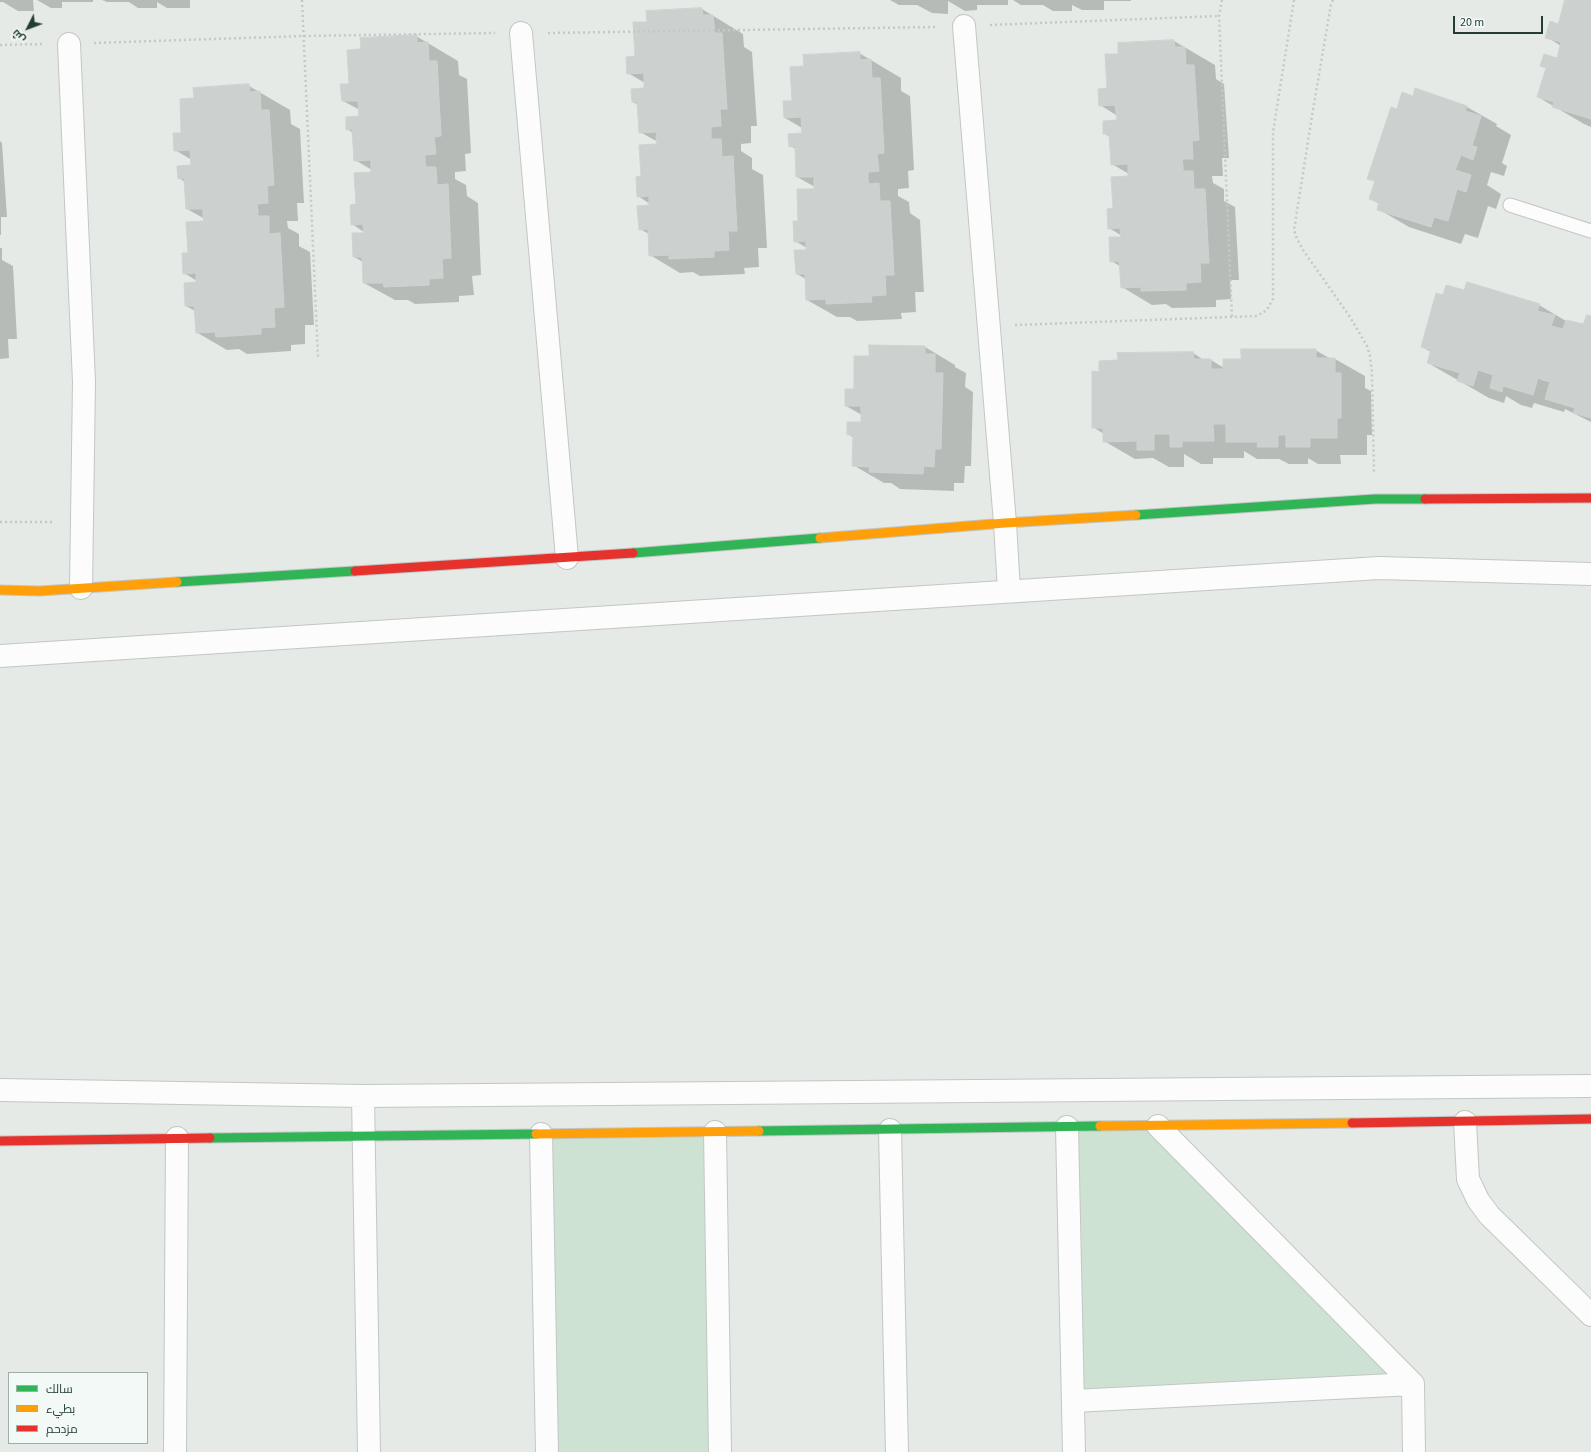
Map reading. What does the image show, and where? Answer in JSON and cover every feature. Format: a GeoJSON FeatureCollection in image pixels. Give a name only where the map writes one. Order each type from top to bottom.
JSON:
{"type":"FeatureCollection","features":[{"type":"Feature","properties":{"kind":"street"},"geometry":{"type":"LineString","coordinates":[[964,26],[1005,523],[1009,591]]}},
{"type":"Feature","properties":{"kind":"street"},"geometry":{"type":"LineString","coordinates":[[521,33],[567,558]]}},
{"type":"Feature","properties":{"kind":"street"},"geometry":{"type":"LineString","coordinates":[[69,44],[84,382],[81,588]]}},
{"type":"Feature","properties":{"kind":"street"},"geometry":{"type":"LineString","coordinates":[[0,590],[40,591],[567,558],[1005,523],[1375,499],[1591,498]]}},
{"type":"Feature","properties":{"kind":"street"},"geometry":{"type":"LineString","coordinates":[[0,656],[1379,568],[1591,574]]}},
{"type":"Feature","properties":{"kind":"street"},"geometry":{"type":"LineString","coordinates":[[0,1090],[363,1096],[1591,1086]]}},
{"type":"Feature","properties":{"kind":"street"},"geometry":{"type":"LineString","coordinates":[[363,1096],[369,1452]]}},
{"type":"Feature","properties":{"kind":"street"},"geometry":{"type":"LineString","coordinates":[[0,1141],[890,1130],[1591,1119]]}},
{"type":"Feature","properties":{"kind":"street"},"geometry":{"type":"LineString","coordinates":[[1465,1122],[1468,1179],[1478,1200],[1489,1215],[1591,1314]]}},
{"type":"Feature","properties":{"kind":"street"},"geometry":{"type":"LineString","coordinates":[[1158,1126],[1413,1384],[1414,1452]]}},
{"type":"Feature","properties":{"kind":"street"},"geometry":{"type":"LineString","coordinates":[[1067,1127],[1074,1452]]}},
{"type":"Feature","properties":{"kind":"street"},"geometry":{"type":"LineString","coordinates":[[890,1130],[896,1452]]}},
{"type":"Feature","properties":{"kind":"street"},"geometry":{"type":"LineString","coordinates":[[715,1132],[720,1452]]}},
{"type":"Feature","properties":{"kind":"street"},"geometry":{"type":"LineString","coordinates":[[541,1134],[547,1452]]}},
{"type":"Feature","properties":{"kind":"street"},"geometry":{"type":"LineString","coordinates":[[175,1452],[177,1138]]}},
{"type":"Feature","properties":{"kind":"street"},"geometry":{"type":"LineString","coordinates":[[1073,1401],[1413,1384]]}},
{"type":"Feature","properties":{"kind":"lane"},"geometry":{"type":"LineString","coordinates":[[1510,205],[1591,231]]}},
{"type":"Feature","properties":{"kind":"path"},"geometry":{"type":"LineString","coordinates":[[302,0],[318,358]]}},
{"type":"Feature","properties":{"kind":"path"},"geometry":{"type":"LineString","coordinates":[[1222,0],[1219,16],[1232,318]]}},
{"type":"Feature","properties":{"kind":"path"},"geometry":{"type":"LineString","coordinates":[[989,326],[1232,318],[1257,316],[1267,310],[1273,299],[1273,132],[1294,0]]}},
{"type":"Feature","properties":{"kind":"path"},"geometry":{"type":"LineString","coordinates":[[1333,0],[1331,4],[1312,116],[1294,230],[1303,250],[1360,332],[1370,356],[1375,499]]}},
{"type":"Feature","properties":{"kind":"path"},"geometry":{"type":"LineString","coordinates":[[0,45],[303,36],[964,26],[1219,16]]}},
{"type":"Feature","properties":{"kind":"path"},"geometry":{"type":"LineString","coordinates":[[0,522],[82,522]]}},
{"type":"Feature","properties":{"kind":"green space"},"geometry":{"type":"Polygon","coordinates":[[[1158,1126],[1413,1384],[1073,1401],[1067,1127],[1158,1126]]]}},
{"type":"Feature","properties":{"kind":"green space"},"geometry":{"type":"Polygon","coordinates":[[[715,1132],[720,1452],[547,1452],[541,1134],[715,1132]]]}},
{"type":"Feature","properties":{"kind":"building"},"geometry":{"type":"Polygon","coordinates":[[[1565,0],[1591,0],[1591,119],[1552,107],[1554,102],[1537,97],[1546,68],[1540,66],[1544,54],[1557,58],[1561,42],[1545,38],[1550,21],[1558,24],[1565,0]]]}},
{"type":"Feature","properties":{"kind":"building"},"geometry":{"type":"Polygon","coordinates":[[[702,8],[703,15],[713,15],[715,33],[722,33],[727,109],[720,109],[721,126],[711,127],[711,135],[656,137],[657,132],[639,133],[637,102],[632,102],[631,89],[644,88],[644,73],[627,74],[626,57],[635,56],[633,22],[647,22],[646,11],[702,8]]]}},
{"type":"Feature","properties":{"kind":"building"},"geometry":{"type":"Polygon","coordinates":[[[417,35],[417,43],[428,42],[429,61],[437,61],[441,136],[434,137],[436,154],[425,155],[425,162],[371,165],[371,160],[354,161],[352,129],[346,130],[346,117],[359,116],[358,101],[342,101],[340,84],[349,84],[347,50],[361,49],[360,38],[417,35]]]}},
{"type":"Feature","properties":{"kind":"building"},"geometry":{"type":"Polygon","coordinates":[[[1174,40],[1175,47],[1185,47],[1186,65],[1194,65],[1199,140],[1192,141],[1193,159],[1182,159],[1183,166],[1128,169],[1128,164],[1111,165],[1109,134],[1103,134],[1103,121],[1117,120],[1115,105],[1099,106],[1098,89],[1107,88],[1105,54],[1118,54],[1118,43],[1174,40]]]}},
{"type":"Feature","properties":{"kind":"building"},"geometry":{"type":"Polygon","coordinates":[[[860,52],[860,60],[871,59],[872,78],[880,78],[884,153],[877,154],[879,171],[868,172],[868,179],[814,182],[814,177],[796,177],[795,146],[789,147],[788,134],[802,133],[801,117],[784,118],[783,101],[792,101],[790,67],[804,66],[803,55],[860,52]]]}},
{"type":"Feature","properties":{"kind":"building"},"geometry":{"type":"Polygon","coordinates":[[[249,84],[250,92],[260,91],[261,110],[269,110],[274,185],[267,186],[268,203],[257,204],[258,211],[203,214],[203,209],[186,209],[184,178],[178,179],[177,166],[191,165],[190,150],[174,151],[173,133],[181,133],[180,99],[194,98],[193,88],[249,84]]]}},
{"type":"Feature","properties":{"kind":"building"},"geometry":{"type":"Polygon","coordinates":[[[1415,88],[1467,106],[1465,111],[1481,116],[1472,146],[1477,147],[1473,160],[1461,155],[1455,170],[1471,175],[1466,192],[1457,189],[1448,221],[1434,217],[1431,227],[1377,210],[1379,202],[1369,199],[1375,181],[1367,179],[1391,107],[1397,109],[1402,92],[1413,96],[1415,88]]]}},
{"type":"Feature","properties":{"kind":"building"},"geometry":{"type":"Polygon","coordinates":[[[711,135],[711,139],[721,139],[722,157],[733,156],[737,231],[728,231],[729,250],[714,251],[714,257],[669,259],[669,255],[649,256],[648,229],[639,230],[637,206],[649,205],[649,196],[637,197],[636,177],[641,176],[639,145],[657,144],[656,137],[711,135]]]}},
{"type":"Feature","properties":{"kind":"building"},"geometry":{"type":"Polygon","coordinates":[[[425,162],[426,167],[436,167],[437,185],[448,184],[451,258],[442,259],[443,278],[429,279],[429,285],[384,287],[383,283],[363,283],[362,257],[353,257],[352,233],[364,233],[363,224],[351,225],[350,205],[356,204],[354,173],[371,172],[371,165],[425,162]]]}},
{"type":"Feature","properties":{"kind":"building"},"geometry":{"type":"Polygon","coordinates":[[[1183,166],[1183,171],[1193,171],[1194,189],[1205,189],[1209,263],[1200,263],[1201,282],[1186,283],[1186,290],[1141,291],[1141,287],[1121,288],[1119,261],[1110,262],[1109,237],[1121,237],[1120,228],[1108,229],[1107,209],[1113,208],[1111,177],[1128,176],[1128,169],[1183,166]]]}},
{"type":"Feature","properties":{"kind":"building"},"geometry":{"type":"Polygon","coordinates":[[[868,179],[869,184],[879,183],[880,201],[890,201],[894,275],[885,275],[886,295],[871,296],[872,302],[826,304],[826,299],[806,300],[805,274],[796,274],[794,250],[806,250],[806,241],[794,242],[793,221],[798,221],[797,189],[814,189],[814,182],[868,179]]]}},
{"type":"Feature","properties":{"kind":"building"},"geometry":{"type":"Polygon","coordinates":[[[258,211],[258,216],[269,216],[269,234],[280,233],[284,307],[274,308],[275,327],[261,328],[261,334],[216,337],[215,332],[196,333],[194,306],[185,306],[184,283],[196,282],[196,273],[183,274],[182,253],[188,253],[186,222],[204,221],[203,214],[258,211]]]}},
{"type":"Feature","properties":{"kind":"building"},"geometry":{"type":"Polygon","coordinates":[[[1467,282],[1540,304],[1537,311],[1555,315],[1551,326],[1559,328],[1543,380],[1538,378],[1533,395],[1503,386],[1502,392],[1490,388],[1493,375],[1478,370],[1473,386],[1457,381],[1460,373],[1427,363],[1431,350],[1421,347],[1436,293],[1443,295],[1446,285],[1464,290],[1467,282]]]}},
{"type":"Feature","properties":{"kind":"building"},"geometry":{"type":"Polygon","coordinates":[[[1587,315],[1591,316],[1591,418],[1573,413],[1575,408],[1545,399],[1550,382],[1543,380],[1559,328],[1563,329],[1566,320],[1583,324],[1587,315]]]}},
{"type":"Feature","properties":{"kind":"building"},"geometry":{"type":"Polygon","coordinates":[[[869,345],[925,346],[925,354],[935,354],[935,373],[943,373],[941,449],[935,449],[934,467],[924,466],[923,474],[869,472],[870,467],[852,466],[853,435],[847,435],[847,422],[861,422],[861,406],[845,406],[845,389],[854,389],[854,356],[869,356],[869,345]]]}},
{"type":"Feature","properties":{"kind":"building"},"geometry":{"type":"Polygon","coordinates":[[[1241,349],[1316,349],[1316,358],[1335,358],[1335,373],[1341,373],[1341,418],[1337,418],[1337,438],[1310,438],[1310,447],[1286,447],[1286,435],[1278,435],[1278,447],[1257,447],[1258,442],[1226,442],[1226,424],[1219,424],[1218,369],[1223,369],[1223,359],[1241,359],[1241,349]]]}},
{"type":"Feature","properties":{"kind":"building"},"geometry":{"type":"Polygon","coordinates":[[[1193,352],[1194,359],[1211,359],[1211,369],[1218,369],[1219,424],[1213,424],[1214,441],[1182,441],[1182,447],[1170,447],[1170,434],[1154,434],[1154,450],[1137,450],[1137,441],[1103,442],[1103,428],[1092,428],[1092,371],[1099,372],[1099,361],[1118,360],[1117,353],[1193,352]]]}},
{"type":"Feature","properties":{"kind":"traffic: fast"},"geometry":{"type":"LineString","coordinates":[[1136,515],[1375,499],[1425,499]]}},
{"type":"Feature","properties":{"kind":"traffic: fast"},"geometry":{"type":"LineString","coordinates":[[633,553],[820,538]]}},
{"type":"Feature","properties":{"kind":"traffic: fast"},"geometry":{"type":"LineString","coordinates":[[177,582],[355,571]]}},
{"type":"Feature","properties":{"kind":"traffic: fast"},"geometry":{"type":"LineString","coordinates":[[759,1131],[1100,1126]]}},
{"type":"Feature","properties":{"kind":"traffic: fast"},"geometry":{"type":"LineString","coordinates":[[210,1138],[536,1134]]}},
{"type":"Feature","properties":{"kind":"traffic: slow"},"geometry":{"type":"LineString","coordinates":[[820,538],[1005,523],[1136,515]]}},
{"type":"Feature","properties":{"kind":"traffic: slow"},"geometry":{"type":"LineString","coordinates":[[0,590],[40,591],[177,582]]}},
{"type":"Feature","properties":{"kind":"traffic: slow"},"geometry":{"type":"LineString","coordinates":[[1100,1126],[1352,1123]]}},
{"type":"Feature","properties":{"kind":"traffic: slow"},"geometry":{"type":"LineString","coordinates":[[536,1134],[759,1131]]}},
{"type":"Feature","properties":{"kind":"traffic: jam"},"geometry":{"type":"LineString","coordinates":[[1425,499],[1591,498]]}},
{"type":"Feature","properties":{"kind":"traffic: jam"},"geometry":{"type":"LineString","coordinates":[[355,571],[633,553]]}},
{"type":"Feature","properties":{"kind":"traffic: jam"},"geometry":{"type":"LineString","coordinates":[[1352,1123],[1591,1119]]}},
{"type":"Feature","properties":{"kind":"traffic: jam"},"geometry":{"type":"LineString","coordinates":[[0,1141],[210,1138]]}}]}
